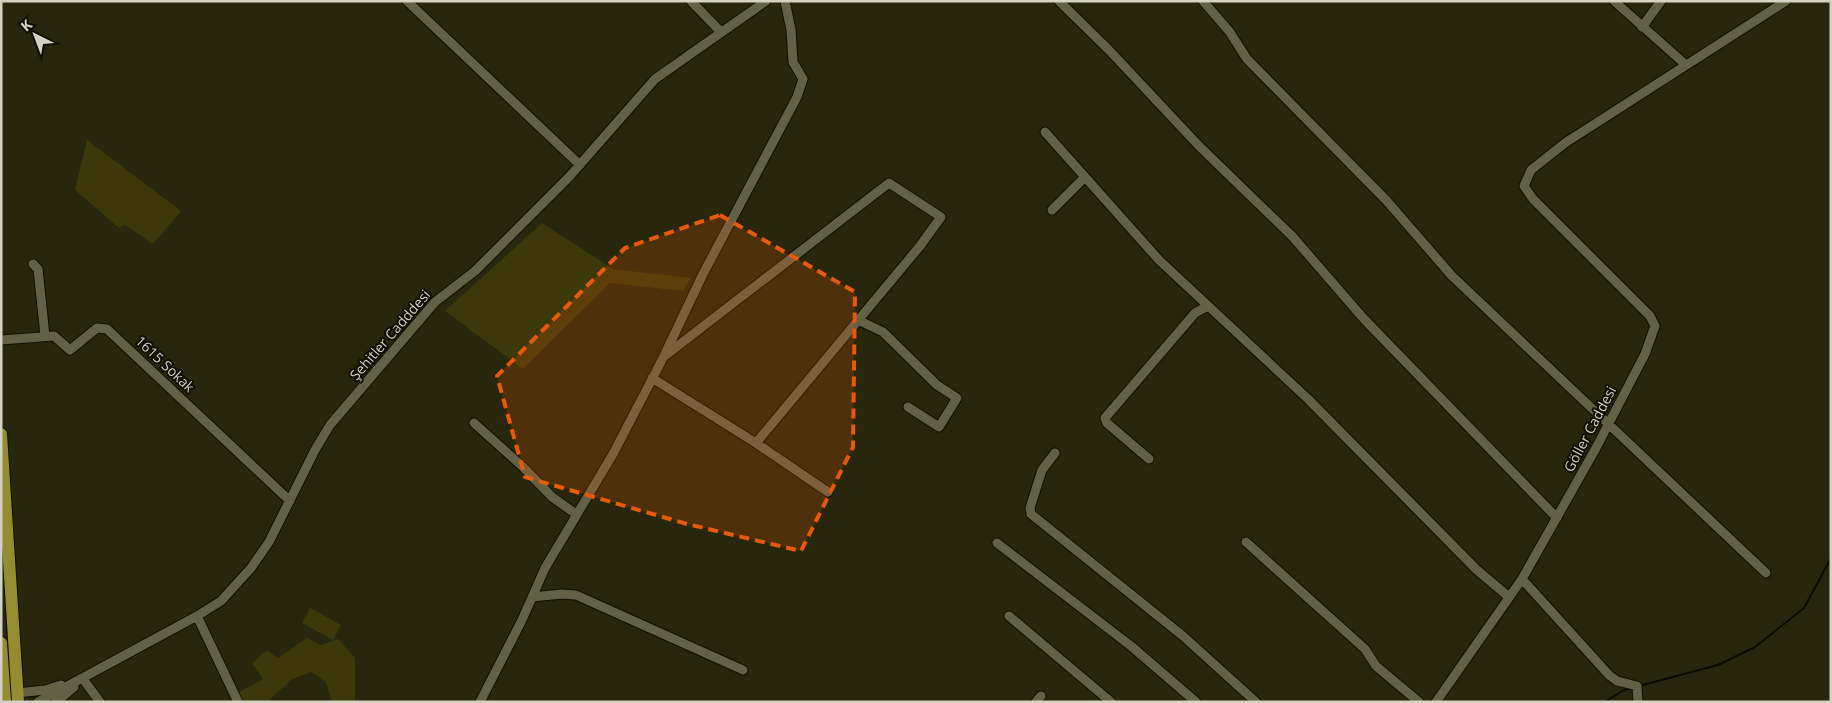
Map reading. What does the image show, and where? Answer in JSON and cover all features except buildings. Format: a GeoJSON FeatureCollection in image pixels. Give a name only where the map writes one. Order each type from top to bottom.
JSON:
{"type":"FeatureCollection","features":[{"type":"Feature","properties":{"kind":"main road"},"geometry":{"type":"LineString","coordinates":[[1,434],[17,697]]}},
{"type":"Feature","properties":{"kind":"main road"},"geometry":{"type":"LineString","coordinates":[[1,643],[4,702]]}},
{"type":"Feature","properties":{"kind":"street"},"geometry":{"type":"LineString","coordinates":[[407,1],[580,165]]}},
{"type":"Feature","properties":{"kind":"street"},"geometry":{"type":"LineString","coordinates":[[691,1],[721,32]]}},
{"type":"Feature","properties":{"kind":"street","name":"Şehitler Cadddesi"},"geometry":{"type":"LineString","coordinates":[[83,679],[197,616],[221,600],[241,581],[269,542],[315,450],[330,425],[435,302],[475,271],[580,165],[655,79],[766,1]]}},
{"type":"Feature","properties":{"kind":"street"},"geometry":{"type":"LineString","coordinates":[[480,702],[545,568],[613,454],[664,356],[703,274],[797,96],[803,79],[794,62],[791,30],[785,1]]}},
{"type":"Feature","properties":{"kind":"street"},"geometry":{"type":"LineString","coordinates":[[1059,1],[1109,50],[1199,146],[1292,236],[1364,319],[1557,518]]}},
{"type":"Feature","properties":{"kind":"street"},"geometry":{"type":"LineString","coordinates":[[1203,1],[1229,31],[1247,59],[1386,200],[1452,276],[1766,573]]}},
{"type":"Feature","properties":{"kind":"street"},"geometry":{"type":"LineString","coordinates":[[1614,1],[1686,65],[1786,1]]}},
{"type":"Feature","properties":{"kind":"street"},"geometry":{"type":"LineString","coordinates":[[1642,26],[1661,1]]}},
{"type":"Feature","properties":{"kind":"street","name":"Göller Caddesi"},"geometry":{"type":"LineString","coordinates":[[1436,702],[1522,579],[1608,425],[1645,354],[1655,326],[1650,316],[1533,199],[1524,186],[1532,170],[1553,152],[1686,65]]}},
{"type":"Feature","properties":{"kind":"street"},"geometry":{"type":"LineString","coordinates":[[1045,132],[1159,260],[1308,399],[1477,570],[1509,597]]}},
{"type":"Feature","properties":{"kind":"street"},"geometry":{"type":"LineString","coordinates":[[1052,210],[1085,177]]}},
{"type":"Feature","properties":{"kind":"street"},"geometry":{"type":"LineString","coordinates":[[664,356],[888,183],[941,217],[920,246],[756,443]]}},
{"type":"Feature","properties":{"kind":"street"},"geometry":{"type":"LineString","coordinates":[[1,340],[46,336],[38,269],[33,264]]}},
{"type":"Feature","properties":{"kind":"street"},"geometry":{"type":"LineString","coordinates":[[1149,459],[1107,424],[1105,418],[1195,313],[1208,306]]}},
{"type":"Feature","properties":{"kind":"street"},"geometry":{"type":"LineString","coordinates":[[858,320],[883,332],[937,385],[957,398],[939,427],[908,407]]}},
{"type":"Feature","properties":{"kind":"street","name":"1615 Sokak"},"geometry":{"type":"LineString","coordinates":[[46,336],[54,336],[70,350],[97,328],[107,329],[290,501]]}},
{"type":"Feature","properties":{"kind":"street"},"geometry":{"type":"LineString","coordinates":[[652,378],[756,443],[828,492]]}},
{"type":"Feature","properties":{"kind":"street"},"geometry":{"type":"LineString","coordinates":[[474,423],[523,467],[552,497],[576,514]]}},
{"type":"Feature","properties":{"kind":"street"},"geometry":{"type":"LineString","coordinates":[[1055,453],[1042,470],[1030,508],[1031,514],[1183,636],[1256,702]]}},
{"type":"Feature","properties":{"kind":"street"},"geometry":{"type":"LineString","coordinates":[[1246,542],[1364,649],[1376,666],[1419,702]]}},
{"type":"Feature","properties":{"kind":"street"},"geometry":{"type":"LineString","coordinates":[[997,543],[1131,646],[1196,702]]}},
{"type":"Feature","properties":{"kind":"street"},"geometry":{"type":"LineString","coordinates":[[1522,579],[1609,674],[1617,681],[1638,689],[1638,702]]}},
{"type":"Feature","properties":{"kind":"street"},"geometry":{"type":"LineString","coordinates":[[532,597],[562,594],[576,596],[743,670]]}},
{"type":"Feature","properties":{"kind":"street"},"geometry":{"type":"LineString","coordinates":[[197,616],[238,702]]}},
{"type":"Feature","properties":{"kind":"street"},"geometry":{"type":"LineString","coordinates":[[1009,616],[1111,702]]}},
{"type":"Feature","properties":{"kind":"street"},"geometry":{"type":"LineString","coordinates":[[17,697],[83,679]]}},
{"type":"Feature","properties":{"kind":"street"},"geometry":{"type":"LineString","coordinates":[[38,702],[83,679]]}},
{"type":"Feature","properties":{"kind":"street"},"geometry":{"type":"LineString","coordinates":[[56,702],[83,679]]}},
{"type":"Feature","properties":{"kind":"street"},"geometry":{"type":"LineString","coordinates":[[83,679],[100,702]]}},
{"type":"Feature","properties":{"kind":"highlighted area"},"geometry":{"type":"Polygon","coordinates":[[[720,215],[855,292],[853,447],[801,551],[687,524],[525,477],[497,376],[625,248],[720,215]]]}},
{"type":"Feature","properties":{"kind":"shaded area"},"geometry":{"type":"Polygon","coordinates":[[[87,140],[181,211],[153,244],[125,225],[119,228],[75,190],[87,140]]]}},
{"type":"Feature","properties":{"kind":"shaded area"},"geometry":{"type":"Polygon","coordinates":[[[542,223],[613,269],[691,278],[683,291],[610,283],[523,369],[445,311],[542,223]]]}},
{"type":"Feature","properties":{"kind":"shaded area"},"geometry":{"type":"Polygon","coordinates":[[[310,608],[341,625],[333,640],[302,623],[310,608]]]}},
{"type":"Feature","properties":{"kind":"shaded area"},"geometry":{"type":"Polygon","coordinates":[[[307,638],[320,645],[338,639],[355,658],[355,702],[332,702],[326,682],[311,672],[291,680],[267,702],[243,702],[239,692],[263,679],[252,663],[267,650],[278,658],[307,638]]]}},
{"type":"Feature","properties":{"kind":"waterway"},"geometry":{"type":"LineString","coordinates":[[1639,686],[1718,665],[1755,647],[1804,608],[1831,558]]}},
{"type":"Feature","properties":{"kind":"waterway"},"geometry":{"type":"LineString","coordinates":[[1605,702],[1622,691],[1632,688]]}}]}
